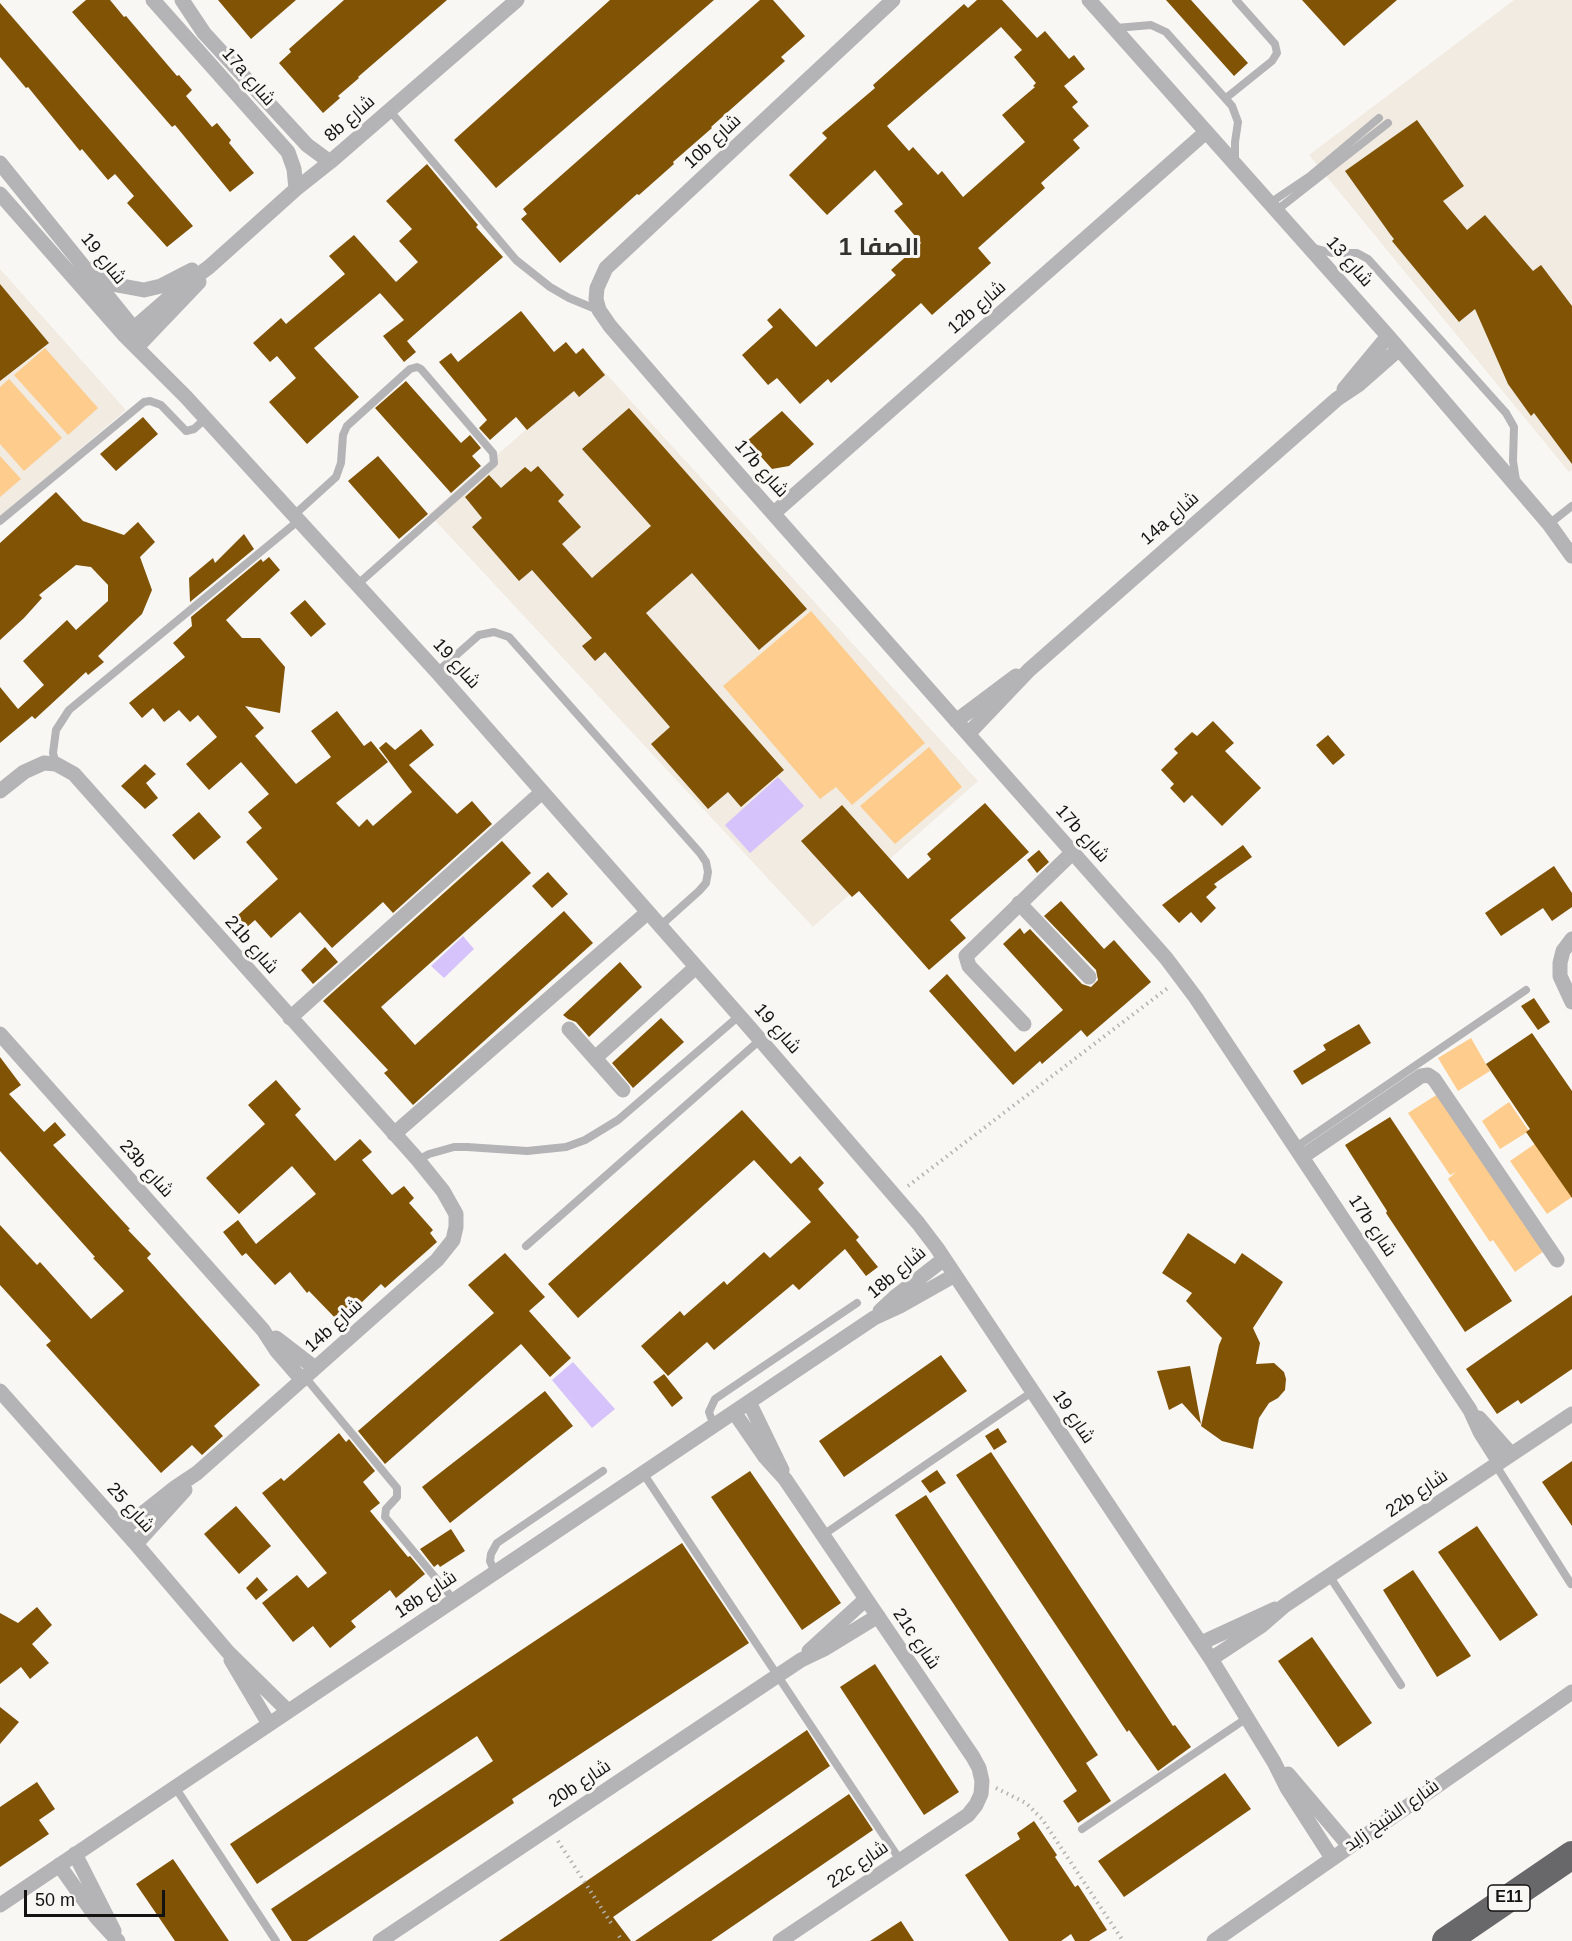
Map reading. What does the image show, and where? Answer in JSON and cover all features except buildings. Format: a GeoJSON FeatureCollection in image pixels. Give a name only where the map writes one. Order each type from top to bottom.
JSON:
{"type":"FeatureCollection","features":[{"type":"Feature","properties":{"kind":"highway","name":"E11"},"geometry":{"type":"LineString","coordinates":[[1446,1941],[1572,1855]]}},
{"type":"Feature","properties":{"kind":"street","name":"17a شارع"},"geometry":{"type":"LineString","coordinates":[[154,0],[288,152],[294,169],[296,189]]}},
{"type":"Feature","properties":{"kind":"street","name":"17a شارع"},"geometry":{"type":"LineString","coordinates":[[182,0],[204,33],[307,145],[330,162]]}},
{"type":"Feature","properties":{"kind":"street","name":"8b شارع"},"geometry":{"type":"LineString","coordinates":[[135,338],[187,296],[209,267],[296,189],[390,111],[517,0]]}},
{"type":"Feature","properties":{"kind":"street","name":"10b شارع"},"geometry":{"type":"LineString","coordinates":[[599,310],[596,299],[597,288],[606,268],[893,0]]}},
{"type":"Feature","properties":{"kind":"street","name":"شارع 13"},"geometry":{"type":"LineString","coordinates":[[1089,0],[1388,336],[1549,524],[1572,556]]}},
{"type":"Feature","properties":{"kind":"street","name":"12b شارع"},"geometry":{"type":"LineString","coordinates":[[774,513],[1206,132]]}},
{"type":"Feature","properties":{"kind":"street","name":"شارع 19"},"geometry":{"type":"LineString","coordinates":[[0,163],[61,237],[135,338]]}},
{"type":"Feature","properties":{"kind":"street","name":"شارع 19"},"geometry":{"type":"LineString","coordinates":[[0,194],[135,338],[172,382],[437,672],[896,1196],[955,1275],[1201,1643],[1274,1762],[1287,1788],[1332,1858]]}},
{"type":"Feature","properties":{"kind":"street"},"geometry":{"type":"LineString","coordinates":[[61,237],[77,249],[102,276],[126,288],[153,289],[170,283],[188,272],[209,267]]}},
{"type":"Feature","properties":{"kind":"street","name":"17b شارع"},"geometry":{"type":"LineString","coordinates":[[599,310],[610,326],[732,467],[1149,938],[1181,978],[1470,1410],[1480,1432],[1502,1460]]}},
{"type":"Feature","properties":{"kind":"street","name":"14a شارع"},"geometry":{"type":"LineString","coordinates":[[1337,399],[1388,336]]}},
{"type":"Feature","properties":{"kind":"street","name":"14a شارع"},"geometry":{"type":"LineString","coordinates":[[968,734],[1014,689],[1029,670],[1337,399],[1358,385],[1399,349]]}},
{"type":"Feature","properties":{"kind":"street","name":"14a شارع"},"geometry":{"type":"LineString","coordinates":[[956,721],[1008,682],[1029,670]]}},
{"type":"Feature","properties":{"kind":"street"},"geometry":{"type":"LineString","coordinates":[[0,792],[14,779],[34,766],[56,764]]}},
{"type":"Feature","properties":{"kind":"street","name":"21b شارع"},"geometry":{"type":"LineString","coordinates":[[56,764],[74,774],[81,781],[443,1191]]}},
{"type":"Feature","properties":{"kind":"street"},"geometry":{"type":"LineString","coordinates":[[290,1018],[542,792]]}},
{"type":"Feature","properties":{"kind":"street"},"geometry":{"type":"LineString","coordinates":[[1024,1024],[969,966],[966,960],[968,953],[1072,853]]}},
{"type":"Feature","properties":{"kind":"street"},"geometry":{"type":"LineString","coordinates":[[1019,903],[1089,977]]}},
{"type":"Feature","properties":{"kind":"street"},"geometry":{"type":"LineString","coordinates":[[394,1134],[648,912]]}},
{"type":"Feature","properties":{"kind":"street"},"geometry":{"type":"LineString","coordinates":[[1572,939],[1563,951],[1560,976],[1572,1002]]}},
{"type":"Feature","properties":{"kind":"street"},"geometry":{"type":"LineString","coordinates":[[595,1058],[696,967]]}},
{"type":"Feature","properties":{"kind":"street"},"geometry":{"type":"LineString","coordinates":[[569,1029],[622,1090]]}},
{"type":"Feature","properties":{"kind":"street","name":"23b شارع"},"geometry":{"type":"LineString","coordinates":[[0,1034],[263,1330],[308,1375]]}},
{"type":"Feature","properties":{"kind":"street"},"geometry":{"type":"LineString","coordinates":[[1299,1152],[1421,1076],[1428,1075],[1434,1079],[1557,1260]]}},
{"type":"Feature","properties":{"kind":"street","name":"14b شارع"},"geometry":{"type":"LineString","coordinates":[[123,1529],[197,1473],[446,1251],[453,1240],[456,1214],[443,1191]]}},
{"type":"Feature","properties":{"kind":"street","name":"18b شارع"},"geometry":{"type":"LineString","coordinates":[[0,1905],[874,1318],[896,1297],[944,1259]]}},
{"type":"Feature","properties":{"kind":"street","name":"18b شارع"},"geometry":{"type":"LineString","coordinates":[[874,1318],[892,1311],[955,1275]]}},
{"type":"Feature","properties":{"kind":"street","name":"شارع 25"},"geometry":{"type":"LineString","coordinates":[[0,1391],[123,1529],[228,1652],[288,1711]]}},
{"type":"Feature","properties":{"kind":"street","name":"21c شارع"},"geometry":{"type":"LineString","coordinates":[[749,1402],[785,1479]]}},
{"type":"Feature","properties":{"kind":"street","name":"21c شارع"},"geometry":{"type":"LineString","coordinates":[[734,1412],[765,1457],[785,1479],[973,1757],[982,1781]]}},
{"type":"Feature","properties":{"kind":"street","name":"22b شارع"},"geometry":{"type":"LineString","coordinates":[[1211,1659],[1261,1626],[1284,1606],[1572,1414]]}},
{"type":"Feature","properties":{"kind":"street","name":"14b شارع"},"geometry":{"type":"LineString","coordinates":[[136,1544],[182,1494],[197,1473]]}},
{"type":"Feature","properties":{"kind":"street","name":"20b شارع"},"geometry":{"type":"LineString","coordinates":[[801,1660],[866,1599]]}},
{"type":"Feature","properties":{"kind":"street","name":"22b شارع"},"geometry":{"type":"LineString","coordinates":[[1201,1643],[1257,1616],[1284,1606]]}},
{"type":"Feature","properties":{"kind":"street","name":"20b شارع"},"geometry":{"type":"LineString","coordinates":[[380,1941],[801,1660],[824,1649],[878,1616]]}},
{"type":"Feature","properties":{"kind":"street","name":"شارع 25"},"geometry":{"type":"LineString","coordinates":[[228,1652],[238,1675],[269,1724]]}},
{"type":"Feature","properties":{"kind":"street","name":"شارع الشيخ زايد"},"geometry":{"type":"LineString","coordinates":[[1214,1941],[1572,1692]]}},
{"type":"Feature","properties":{"kind":"street","name":"شارع 19"},"geometry":{"type":"LineString","coordinates":[[1274,1762],[1288,1775],[1348,1846]]}},
{"type":"Feature","properties":{"kind":"street","name":"22c شارع"},"geometry":{"type":"LineString","coordinates":[[780,1941],[968,1815],[981,1794],[982,1781]]}},
{"type":"Feature","properties":{"kind":"street"},"geometry":{"type":"LineString","coordinates":[[75,1854],[117,1940]]}},
{"type":"Feature","properties":{"kind":"street"},"geometry":{"type":"LineString","coordinates":[[59,1865],[96,1917],[117,1940]]}},
{"type":"Feature","properties":{"kind":"lane"},"geometry":{"type":"LineString","coordinates":[[1226,98],[1272,61],[1277,53],[1275,44],[1236,0]]}},
{"type":"Feature","properties":{"kind":"lane"},"geometry":{"type":"LineString","coordinates":[[1114,28],[1151,25],[1159,27],[1226,98],[1238,122],[1234,152],[1235,164]]}},
{"type":"Feature","properties":{"kind":"lane"},"geometry":{"type":"LineString","coordinates":[[390,111],[516,260],[550,287],[569,298],[599,310]]}},
{"type":"Feature","properties":{"kind":"lane"},"geometry":{"type":"LineString","coordinates":[[1274,207],[1379,118]]}},
{"type":"Feature","properties":{"kind":"lane"},"geometry":{"type":"LineString","coordinates":[[1274,207],[1388,123]]}},
{"type":"Feature","properties":{"kind":"lane"},"geometry":{"type":"LineString","coordinates":[[1309,246],[1332,253],[1357,253],[1368,259],[1506,413],[1514,427],[1513,461],[1517,487]]}},
{"type":"Feature","properties":{"kind":"lane"},"geometry":{"type":"LineString","coordinates":[[56,764],[53,753],[56,730],[69,710],[295,518],[336,477],[341,463],[343,435],[347,426],[410,369],[417,367],[493,453],[495,460],[358,584]]}},
{"type":"Feature","properties":{"kind":"lane"},"geometry":{"type":"LineString","coordinates":[[0,521],[144,402],[150,401],[161,405],[186,431],[194,429],[206,418]]}},
{"type":"Feature","properties":{"kind":"lane"},"geometry":{"type":"LineString","coordinates":[[1549,524],[1572,506]]}},
{"type":"Feature","properties":{"kind":"lane"},"geometry":{"type":"LineString","coordinates":[[437,672],[479,635],[494,632],[508,637],[692,844],[706,862],[708,872],[706,883],[660,926]]}},
{"type":"Feature","properties":{"kind":"lane"},"geometry":{"type":"LineString","coordinates":[[1299,1152],[1526,990]]}},
{"type":"Feature","properties":{"kind":"lane"},"geometry":{"type":"LineString","coordinates":[[418,1161],[435,1152],[467,1146],[527,1151],[566,1147],[585,1140],[618,1120],[739,1016]]}},
{"type":"Feature","properties":{"kind":"lane"},"geometry":{"type":"LineString","coordinates":[[526,1246],[760,1040]]}},
{"type":"Feature","properties":{"kind":"lane"},"geometry":{"type":"LineString","coordinates":[[714,1426],[709,1412],[714,1399],[857,1303]]}},
{"type":"Feature","properties":{"kind":"lane"},"geometry":{"type":"LineString","coordinates":[[308,1375],[396,1488],[397,1497],[386,1509],[385,1517],[454,1600]]}},
{"type":"Feature","properties":{"kind":"lane"},"geometry":{"type":"LineString","coordinates":[[823,1535],[1032,1392]]}},
{"type":"Feature","properties":{"kind":"lane"},"geometry":{"type":"LineString","coordinates":[[1502,1460],[1571,1584]]}},
{"type":"Feature","properties":{"kind":"lane"},"geometry":{"type":"LineString","coordinates":[[495,1572],[490,1561],[497,1543],[603,1471]]}},
{"type":"Feature","properties":{"kind":"lane"},"geometry":{"type":"LineString","coordinates":[[643,1473],[900,1860]]}},
{"type":"Feature","properties":{"kind":"lane"},"geometry":{"type":"LineString","coordinates":[[1330,1577],[1401,1685]]}},
{"type":"Feature","properties":{"kind":"lane"},"geometry":{"type":"LineString","coordinates":[[1082,1829],[1247,1718]]}},
{"type":"Feature","properties":{"kind":"lane"},"geometry":{"type":"LineString","coordinates":[[175,1787],[276,1941]]}},
{"type":"Feature","properties":{"kind":"path"},"geometry":{"type":"LineString","coordinates":[[896,1196],[1181,978]]}},
{"type":"Feature","properties":{"kind":"path"},"geometry":{"type":"LineString","coordinates":[[982,1781],[1026,1803],[1035,1810],[1123,1941]]}},
{"type":"Feature","properties":{"kind":"path"},"geometry":{"type":"LineString","coordinates":[[550,1828],[613,1926]]}},
{"type":"Feature","properties":{"kind":"shaded area"},"geometry":{"type":"Polygon","coordinates":[[[1514,0],[1572,0],[1572,470],[1569,472],[1309,155],[1514,0]]]}},
{"type":"Feature","properties":{"kind":"shaded area"},"geometry":{"type":"Polygon","coordinates":[[[0,269],[126,410],[0,517],[0,269]]]}},
{"type":"Feature","properties":{"kind":"shaded area"},"geometry":{"type":"Polygon","coordinates":[[[45,348],[98,408],[68,435],[14,375],[45,348]]]}},
{"type":"Feature","properties":{"kind":"shaded area"},"geometry":{"type":"Polygon","coordinates":[[[599,366],[978,781],[813,927],[429,514],[599,366]]]}},
{"type":"Feature","properties":{"kind":"shaded area"},"geometry":{"type":"Polygon","coordinates":[[[9,379],[62,438],[24,471],[0,444],[0,387],[9,379]]]}},
{"type":"Feature","properties":{"kind":"shaded area"},"geometry":{"type":"Polygon","coordinates":[[[0,456],[21,479],[0,497],[0,456]]]}},
{"type":"Feature","properties":{"kind":"shaded area"},"geometry":{"type":"Polygon","coordinates":[[[811,611],[925,743],[852,805],[836,787],[820,799],[723,686],[811,611]]]}},
{"type":"Feature","properties":{"kind":"shaded area"},"geometry":{"type":"Polygon","coordinates":[[[929,747],[962,787],[895,844],[860,806],[929,747]]]}},
{"type":"Feature","properties":{"kind":"shaded area"},"geometry":{"type":"Polygon","coordinates":[[[778,777],[804,806],[750,853],[725,825],[778,777]]]}},
{"type":"Feature","properties":{"kind":"shaded area"},"geometry":{"type":"Polygon","coordinates":[[[463,936],[474,949],[444,978],[431,966],[463,936]]]}},
{"type":"Feature","properties":{"kind":"shaded area"},"geometry":{"type":"Polygon","coordinates":[[[1471,1038],[1490,1071],[1458,1091],[1438,1058],[1471,1038]]]}},
{"type":"Feature","properties":{"kind":"shaded area"},"geometry":{"type":"Polygon","coordinates":[[[1438,1094],[1544,1251],[1515,1272],[1493,1240],[1490,1242],[1448,1179],[1456,1172],[1450,1175],[1408,1113],[1438,1094]]]}},
{"type":"Feature","properties":{"kind":"shaded area"},"geometry":{"type":"Polygon","coordinates":[[[1509,1102],[1529,1131],[1500,1149],[1482,1121],[1509,1102]]]}},
{"type":"Feature","properties":{"kind":"shaded area"},"geometry":{"type":"Polygon","coordinates":[[[1539,1141],[1572,1197],[1547,1214],[1510,1161],[1539,1141]]]}},
{"type":"Feature","properties":{"kind":"shaded area"},"geometry":{"type":"Polygon","coordinates":[[[573,1362],[615,1409],[592,1428],[552,1380],[573,1362]]]}},
{"type":"Feature","properties":{"kind":"district","name":"الصفا 1"},"geometry":{"type":"Point","coordinates":[879,248]}}]}
